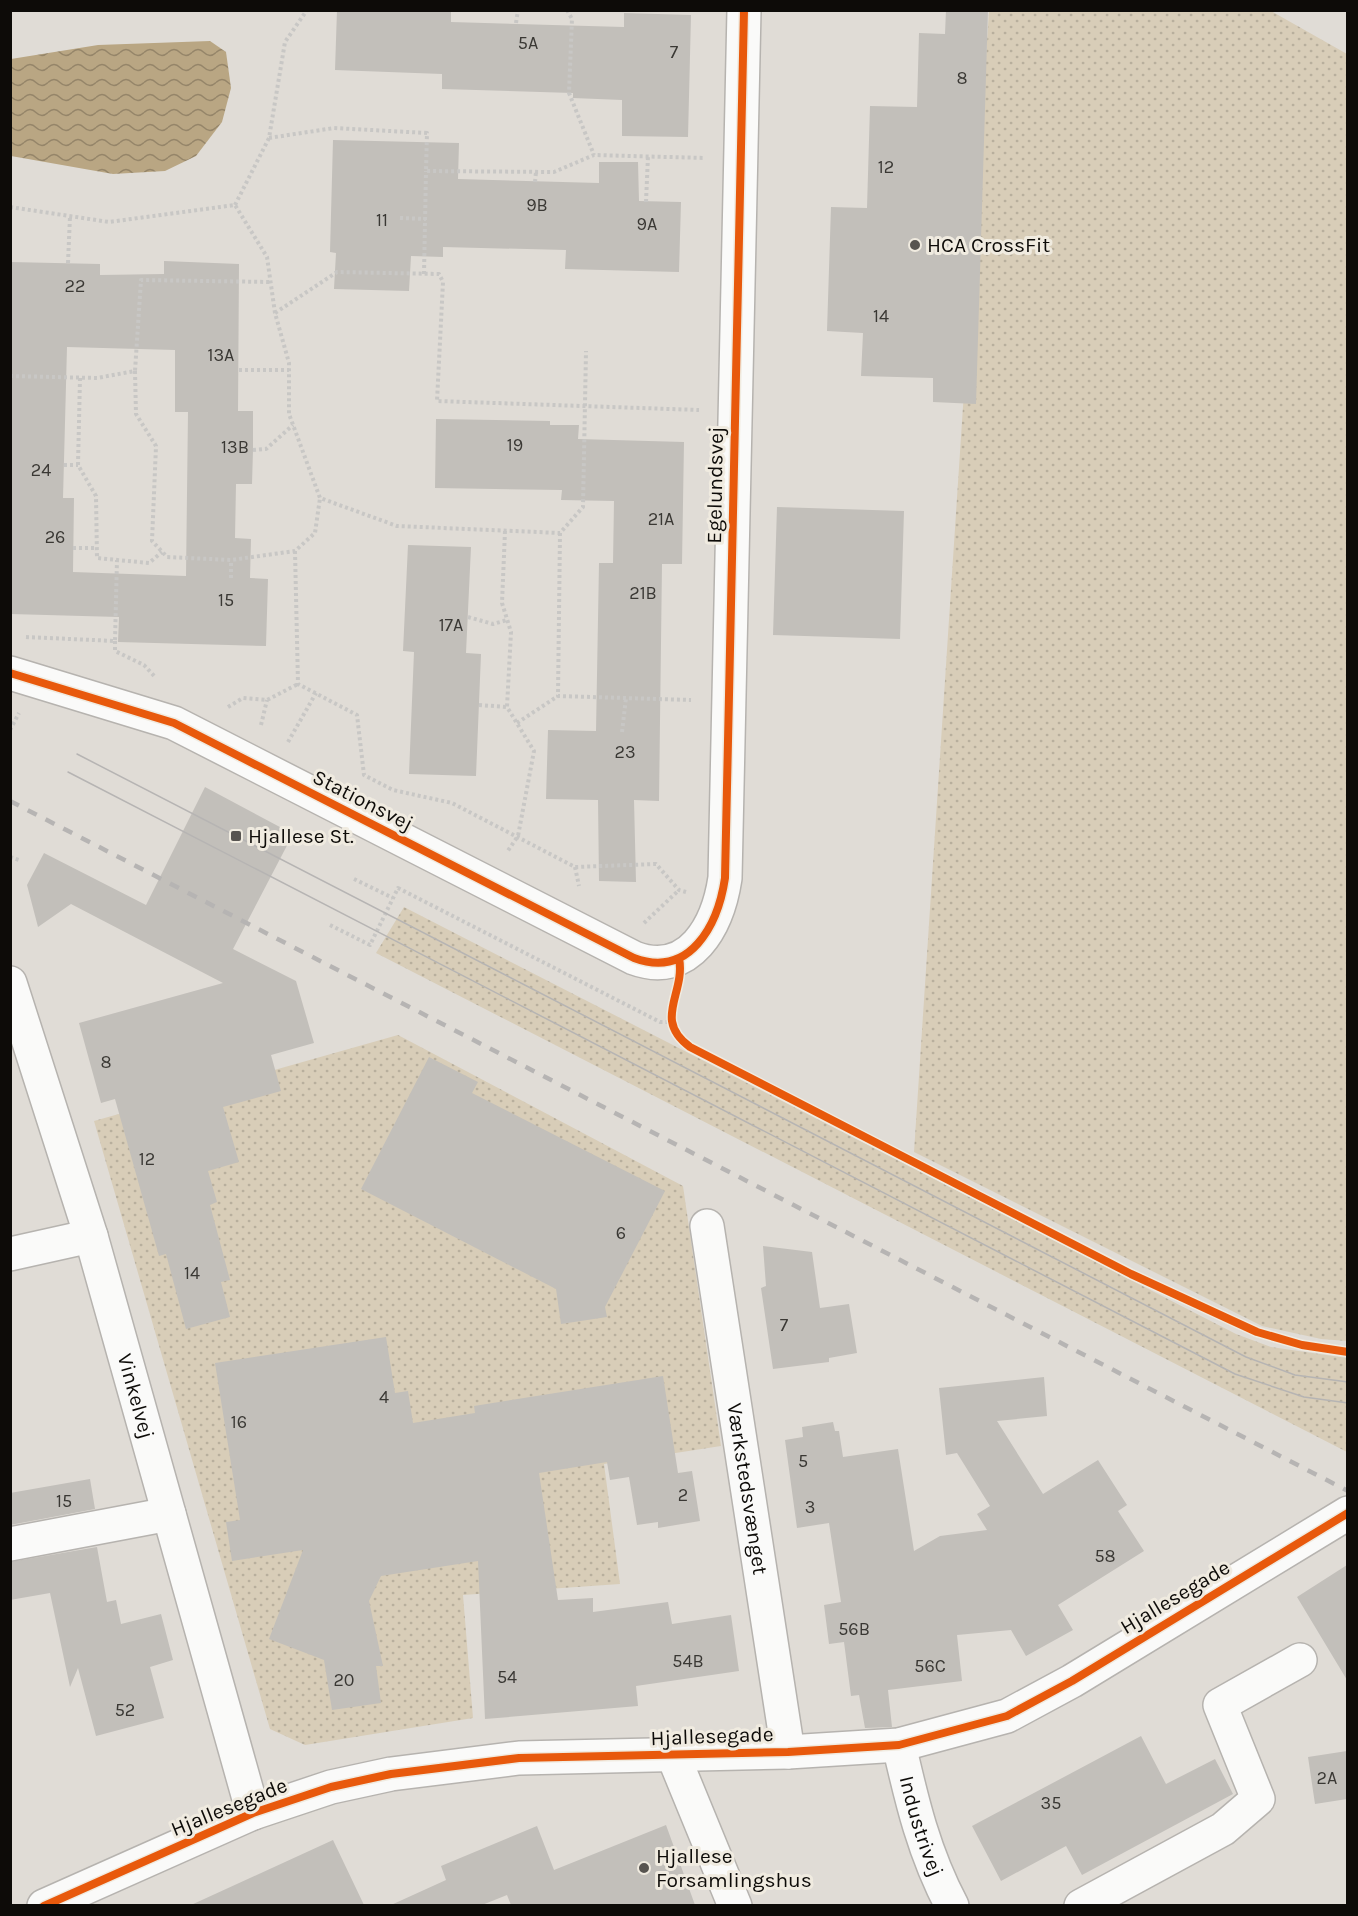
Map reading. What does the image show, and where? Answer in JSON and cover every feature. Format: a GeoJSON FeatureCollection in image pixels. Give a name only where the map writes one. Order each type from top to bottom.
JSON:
{"type":"FeatureCollection","features":[{"type":"Feature","properties":{"kind":"street","name":"Egelundsvej"},"geometry":{"type":"LineString","coordinates":[[692,950],[705,936],[722,900],[725,878],[744,10]]}},
{"type":"Feature","properties":{"kind":"street","name":"Stationsvej"},"geometry":{"type":"LineString","coordinates":[[10,673],[174,723],[634,958],[647,963],[662,963],[692,950]]}},
{"type":"Feature","properties":{"kind":"street","name":"Vinkelvej"},"geometry":{"type":"LineString","coordinates":[[10,983],[91,1236],[254,1813]]}},
{"type":"Feature","properties":{"kind":"street","name":"Værkstedsvænget"},"geometry":{"type":"LineString","coordinates":[[707,1226],[788,1752]]}},
{"type":"Feature","properties":{"kind":"street"},"geometry":{"type":"LineString","coordinates":[[10,1254],[91,1236]]}},
{"type":"Feature","properties":{"kind":"street","name":"Hjallesegade"},"geometry":{"type":"LineString","coordinates":[[44,1905],[254,1813],[331,1787],[391,1774],[519,1758],[788,1752],[899,1744],[1007,1716],[1072,1681],[1347,1513]]}},
{"type":"Feature","properties":{"kind":"street"},"geometry":{"type":"LineString","coordinates":[[10,1544],[170,1514]]}},
{"type":"Feature","properties":{"kind":"street"},"geometry":{"type":"LineString","coordinates":[[1081,1905],[1223,1830],[1258,1799],[1220,1705],[1300,1660]]}},
{"type":"Feature","properties":{"kind":"street","name":"Industrivej"},"geometry":{"type":"LineString","coordinates":[[899,1744],[916,1823],[936,1876],[952,1905]]}},
{"type":"Feature","properties":{"kind":"street"},"geometry":{"type":"LineString","coordinates":[[673,1755],[735,1905]]}},
{"type":"Feature","properties":{"kind":"path"},"geometry":{"type":"LineString","coordinates":[[234,205],[269,138],[285,42],[307,10]]}},
{"type":"Feature","properties":{"kind":"path"},"geometry":{"type":"LineString","coordinates":[[516,23],[518,10]]}},
{"type":"Feature","properties":{"kind":"path"},"geometry":{"type":"LineString","coordinates":[[567,10],[572,20],[569,93],[594,154]]}},
{"type":"Feature","properties":{"kind":"path"},"geometry":{"type":"LineString","coordinates":[[269,138],[334,128],[427,133],[424,274]]}},
{"type":"Feature","properties":{"kind":"path"},"geometry":{"type":"LineString","coordinates":[[426,171],[554,172],[594,154],[740,159]]}},
{"type":"Feature","properties":{"kind":"path"},"geometry":{"type":"LineString","coordinates":[[646,202],[648,156]]}},
{"type":"Feature","properties":{"kind":"path"},"geometry":{"type":"LineString","coordinates":[[535,182],[536,172]]}},
{"type":"Feature","properties":{"kind":"path"},"geometry":{"type":"LineString","coordinates":[[10,207],[109,222],[234,205]]}},
{"type":"Feature","properties":{"kind":"path"},"geometry":{"type":"LineString","coordinates":[[234,205],[267,257],[271,282],[275,313],[290,370],[289,414],[320,498],[315,533],[295,551],[231,560],[167,557],[152,541],[156,446],[136,414],[135,371],[141,280],[271,282]]}},
{"type":"Feature","properties":{"kind":"path"},"geometry":{"type":"LineString","coordinates":[[68,263],[70,216]]}},
{"type":"Feature","properties":{"kind":"path"},"geometry":{"type":"LineString","coordinates":[[400,218],[426,219]]}},
{"type":"Feature","properties":{"kind":"path"},"geometry":{"type":"LineString","coordinates":[[275,313],[338,272],[439,274],[443,282],[437,401],[734,411]]}},
{"type":"Feature","properties":{"kind":"path"},"geometry":{"type":"LineString","coordinates":[[558,696],[560,533],[583,507],[586,351]]}},
{"type":"Feature","properties":{"kind":"path"},"geometry":{"type":"LineString","coordinates":[[239,370],[290,370]]}},
{"type":"Feature","properties":{"kind":"path"},"geometry":{"type":"LineString","coordinates":[[10,376],[80,378],[135,371]]}},
{"type":"Feature","properties":{"kind":"path"},"geometry":{"type":"LineString","coordinates":[[80,378],[78,465],[96,496],[97,558],[149,563],[162,552]]}},
{"type":"Feature","properties":{"kind":"path"},"geometry":{"type":"LineString","coordinates":[[253,450],[266,449],[293,425]]}},
{"type":"Feature","properties":{"kind":"path"},"geometry":{"type":"LineString","coordinates":[[64,465],[78,465]]}},
{"type":"Feature","properties":{"kind":"path"},"geometry":{"type":"LineString","coordinates":[[320,498],[397,526],[560,533]]}},
{"type":"Feature","properties":{"kind":"path"},"geometry":{"type":"LineString","coordinates":[[504,531],[502,603],[511,632],[507,707],[534,751],[518,836]]}},
{"type":"Feature","properties":{"kind":"path"},"geometry":{"type":"LineString","coordinates":[[73,548],[97,548]]}},
{"type":"Feature","properties":{"kind":"path"},"geometry":{"type":"LineString","coordinates":[[295,551],[298,684]]}},
{"type":"Feature","properties":{"kind":"path"},"geometry":{"type":"LineString","coordinates":[[117,560],[115,651],[144,665],[158,680]]}},
{"type":"Feature","properties":{"kind":"path"},"geometry":{"type":"LineString","coordinates":[[231,560],[231,578]]}},
{"type":"Feature","properties":{"kind":"path"},"geometry":{"type":"LineString","coordinates":[[468,617],[493,624],[507,620]]}},
{"type":"Feature","properties":{"kind":"path"},"geometry":{"type":"LineString","coordinates":[[22,637],[115,641]]}},
{"type":"Feature","properties":{"kind":"path"},"geometry":{"type":"LineString","coordinates":[[298,684],[357,716],[364,775],[393,790],[452,803],[575,867],[656,864],[679,890],[722,900]]}},
{"type":"Feature","properties":{"kind":"path"},"geometry":{"type":"LineString","coordinates":[[219,704],[230,707],[243,698],[267,700],[298,684]]}},
{"type":"Feature","properties":{"kind":"path"},"geometry":{"type":"LineString","coordinates":[[271,773],[316,693]]}},
{"type":"Feature","properties":{"kind":"path"},"geometry":{"type":"LineString","coordinates":[[517,723],[558,696],[728,701]]}},
{"type":"Feature","properties":{"kind":"path"},"geometry":{"type":"LineString","coordinates":[[622,732],[626,698]]}},
{"type":"Feature","properties":{"kind":"path"},"geometry":{"type":"LineString","coordinates":[[479,705],[507,707]]}},
{"type":"Feature","properties":{"kind":"path"},"geometry":{"type":"LineString","coordinates":[[10,730],[16,720]]}},
{"type":"Feature","properties":{"kind":"path"},"geometry":{"type":"LineString","coordinates":[[10,857],[19,860]]}},
{"type":"Feature","properties":{"kind":"path"},"geometry":{"type":"LineString","coordinates":[[575,867],[578,885],[585,892]]}},
{"type":"Feature","properties":{"kind":"path"},"geometry":{"type":"LineString","coordinates":[[354,879],[393,898]]}},
{"type":"Feature","properties":{"kind":"path"},"geometry":{"type":"LineString","coordinates":[[330,925],[370,945],[398,888],[660,1022],[671,1022]]}},
{"type":"Feature","properties":{"kind":"path"},"geometry":{"type":"LineString","coordinates":[[634,920],[644,923],[679,890]]}},
{"type":"Feature","properties":{"kind":"path"},"geometry":{"type":"LineString","coordinates":[[670,1012],[674,1032]]}},
{"type":"Feature","properties":{"kind":"shaded area"},"geometry":{"type":"Polygon","coordinates":[[[989,11],[1271,11],[1347,54],[1347,1341],[1321,1339],[1262,1326],[914,1152],[989,11]]]}},
{"type":"Feature","properties":{"kind":"shaded area"},"geometry":{"type":"Polygon","coordinates":[[[404,907],[1236,1334],[1271,1347],[1347,1358],[1347,1452],[376,953],[404,907]]]}},
{"type":"Feature","properties":{"kind":"shaded area"},"geometry":{"type":"Polygon","coordinates":[[[398,1035],[683,1186],[721,1446],[604,1464],[620,1584],[463,1595],[473,1718],[305,1745],[270,1729],[94,1121],[398,1035]]]}},
{"type":"Feature","properties":{"kind":"water"},"geometry":{"type":"Polygon","coordinates":[[[210,41],[226,52],[231,88],[222,122],[196,156],[165,171],[113,174],[11,156],[11,59],[98,45],[210,41]]]}},
{"type":"Feature","properties":{"kind":"building"},"geometry":{"type":"Polygon","coordinates":[[[337,10],[451,10],[451,22],[624,27],[624,13],[691,15],[688,137],[622,136],[622,100],[573,98],[573,93],[442,89],[442,74],[335,70],[337,10]]]}},
{"type":"Feature","properties":{"kind":"building"},"geometry":{"type":"Polygon","coordinates":[[[946,10],[988,10],[976,404],[933,402],[933,378],[861,376],[863,333],[827,331],[831,207],[867,208],[870,106],[917,107],[919,33],[945,34],[946,10]]]}},
{"type":"Feature","properties":{"kind":"building"},"geometry":{"type":"Polygon","coordinates":[[[333,140],[459,143],[458,179],[599,183],[599,162],[638,162],[639,201],[681,202],[679,272],[565,269],[566,250],[443,247],[443,257],[411,256],[409,291],[334,289],[336,253],[330,252],[333,140]]]}},
{"type":"Feature","properties":{"kind":"building"},"geometry":{"type":"Polygon","coordinates":[[[164,261],[239,264],[238,411],[253,411],[253,450],[252,484],[236,484],[235,538],[251,539],[250,578],[268,579],[266,646],[118,642],[119,617],[10,614],[10,262],[100,264],[100,275],[164,274],[164,261]],[[67,347],[63,498],[74,498],[73,572],[186,576],[188,412],[175,412],[175,350],[67,347]]]}},
{"type":"Feature","properties":{"kind":"building"},"geometry":{"type":"Polygon","coordinates":[[[436,419],[550,421],[550,425],[579,425],[578,439],[684,442],[682,564],[662,564],[659,801],[634,800],[636,882],[599,881],[598,800],[546,799],[548,730],[596,731],[599,563],[613,563],[614,501],[561,500],[562,490],[435,488],[436,419]]]}},
{"type":"Feature","properties":{"kind":"building"},"geometry":{"type":"Polygon","coordinates":[[[777,507],[904,511],[900,639],[773,635],[777,507]]]}},
{"type":"Feature","properties":{"kind":"building"},"geometry":{"type":"Polygon","coordinates":[[[408,545],[471,547],[466,653],[481,654],[476,776],[409,774],[414,652],[403,651],[408,545]]]}},
{"type":"Feature","properties":{"kind":"building"},"geometry":{"type":"Polygon","coordinates":[[[205,787],[293,834],[233,949],[296,981],[314,1043],[271,1055],[281,1091],[223,1107],[239,1162],[208,1171],[217,1202],[210,1205],[230,1280],[221,1282],[230,1317],[186,1329],[166,1254],[159,1256],[115,1099],[101,1103],[79,1023],[223,983],[71,904],[38,927],[27,885],[44,853],[146,905],[205,787]]]}},
{"type":"Feature","properties":{"kind":"building"},"geometry":{"type":"Polygon","coordinates":[[[429,1057],[478,1082],[472,1093],[665,1191],[605,1307],[607,1317],[561,1324],[556,1289],[361,1189],[429,1057]]]}},
{"type":"Feature","properties":{"kind":"building"},"geometry":{"type":"Polygon","coordinates":[[[763,1246],[812,1252],[820,1308],[849,1304],[857,1353],[829,1358],[829,1362],[773,1369],[761,1288],[766,1286],[763,1246]]]}},
{"type":"Feature","properties":{"kind":"building"},"geometry":{"type":"Polygon","coordinates":[[[386,1337],[395,1393],[408,1391],[413,1423],[475,1413],[474,1406],[663,1376],[678,1473],[692,1471],[700,1521],[658,1528],[658,1522],[637,1525],[629,1477],[610,1480],[607,1462],[539,1473],[558,1600],[593,1598],[593,1612],[668,1602],[672,1624],[731,1615],[739,1671],[636,1686],[638,1706],[485,1719],[478,1561],[381,1576],[369,1601],[383,1666],[376,1666],[381,1703],[332,1710],[324,1660],[269,1639],[303,1550],[232,1561],[226,1522],[240,1520],[215,1363],[386,1337]]]}},
{"type":"Feature","properties":{"kind":"building"},"geometry":{"type":"Polygon","coordinates":[[[1044,1377],[1047,1416],[997,1421],[1043,1494],[1098,1460],[1127,1505],[1118,1511],[1144,1551],[1058,1605],[1073,1630],[1026,1656],[1011,1630],[957,1635],[962,1681],[888,1690],[892,1727],[865,1728],[859,1695],[851,1696],[844,1642],[829,1644],[824,1605],[841,1602],[829,1523],[797,1528],[785,1440],[803,1437],[802,1427],[833,1422],[835,1431],[839,1431],[843,1457],[898,1449],[914,1551],[940,1536],[987,1530],[977,1514],[990,1506],[957,1453],[946,1455],[939,1388],[1044,1377]]]}},
{"type":"Feature","properties":{"kind":"building"},"geometry":{"type":"Polygon","coordinates":[[[90,1479],[95,1509],[10,1525],[10,1493],[90,1479]]]}},
{"type":"Feature","properties":{"kind":"building"},"geometry":{"type":"Polygon","coordinates":[[[97,1547],[107,1602],[116,1600],[121,1624],[161,1614],[173,1660],[150,1667],[164,1718],[96,1736],[78,1668],[70,1687],[50,1593],[10,1600],[10,1562],[97,1547]]]}},
{"type":"Feature","properties":{"kind":"building"},"geometry":{"type":"Polygon","coordinates":[[[1347,1565],[1347,1680],[1297,1597],[1347,1565]]]}},
{"type":"Feature","properties":{"kind":"building"},"geometry":{"type":"Polygon","coordinates":[[[1141,1736],[1166,1784],[1215,1759],[1233,1794],[1082,1875],[1066,1846],[1001,1881],[972,1826],[1141,1736]]]}},
{"type":"Feature","properties":{"kind":"building"},"geometry":{"type":"Polygon","coordinates":[[[1347,1751],[1347,1799],[1315,1804],[1308,1757],[1347,1751]]]}},
{"type":"Feature","properties":{"kind":"building"},"geometry":{"type":"Polygon","coordinates":[[[666,1825],[695,1905],[511,1905],[507,1895],[482,1905],[391,1905],[446,1880],[441,1866],[537,1826],[554,1870],[666,1825]]]}},
{"type":"Feature","properties":{"kind":"building"},"geometry":{"type":"Polygon","coordinates":[[[333,1840],[364,1905],[191,1905],[333,1840]]]}},
{"type":"Feature","properties":{"kind":"tram line"},"geometry":{"type":"LineString","coordinates":[[77,754],[1246,1357],[1295,1375],[1348,1382]]}},
{"type":"Feature","properties":{"kind":"tram line"},"geometry":{"type":"LineString","coordinates":[[68,772],[1235,1374],[1304,1397],[1348,1403]]}},
{"type":"Feature","properties":{"kind":"railway"},"geometry":{"type":"LineString","coordinates":[[10,801],[1348,1491]]}},
{"type":"Feature","properties":{"kind":"cycle path"},"geometry":{"type":"LineString","coordinates":[[10,673],[174,723],[634,958],[654,963],[671,961],[686,954],[708,930],[716,913],[725,878],[744,10]]}},
{"type":"Feature","properties":{"kind":"cycle path"},"geometry":{"type":"LineString","coordinates":[[679,958],[680,971],[673,1005],[673,1026],[679,1037],[690,1047],[1131,1274],[1257,1332],[1302,1345],[1348,1352]]}},
{"type":"Feature","properties":{"kind":"cycle path"},"geometry":{"type":"LineString","coordinates":[[44,1906],[253,1813],[331,1787],[391,1774],[519,1758],[788,1752],[899,1745],[1007,1716],[1072,1681],[1348,1513]]}},
{"type":"Feature","properties":{"kind":"place","name":"HCA CrossFit"},"geometry":{"type":"Point","coordinates":[915,245]}},
{"type":"Feature","properties":{"kind":"place","name":"Hjallese St."},"geometry":{"type":"Point","coordinates":[236,836]}},
{"type":"Feature","properties":{"kind":"place","name":"Hjallese Forsamlingshus"},"geometry":{"type":"Point","coordinates":[644,1868]}}]}
